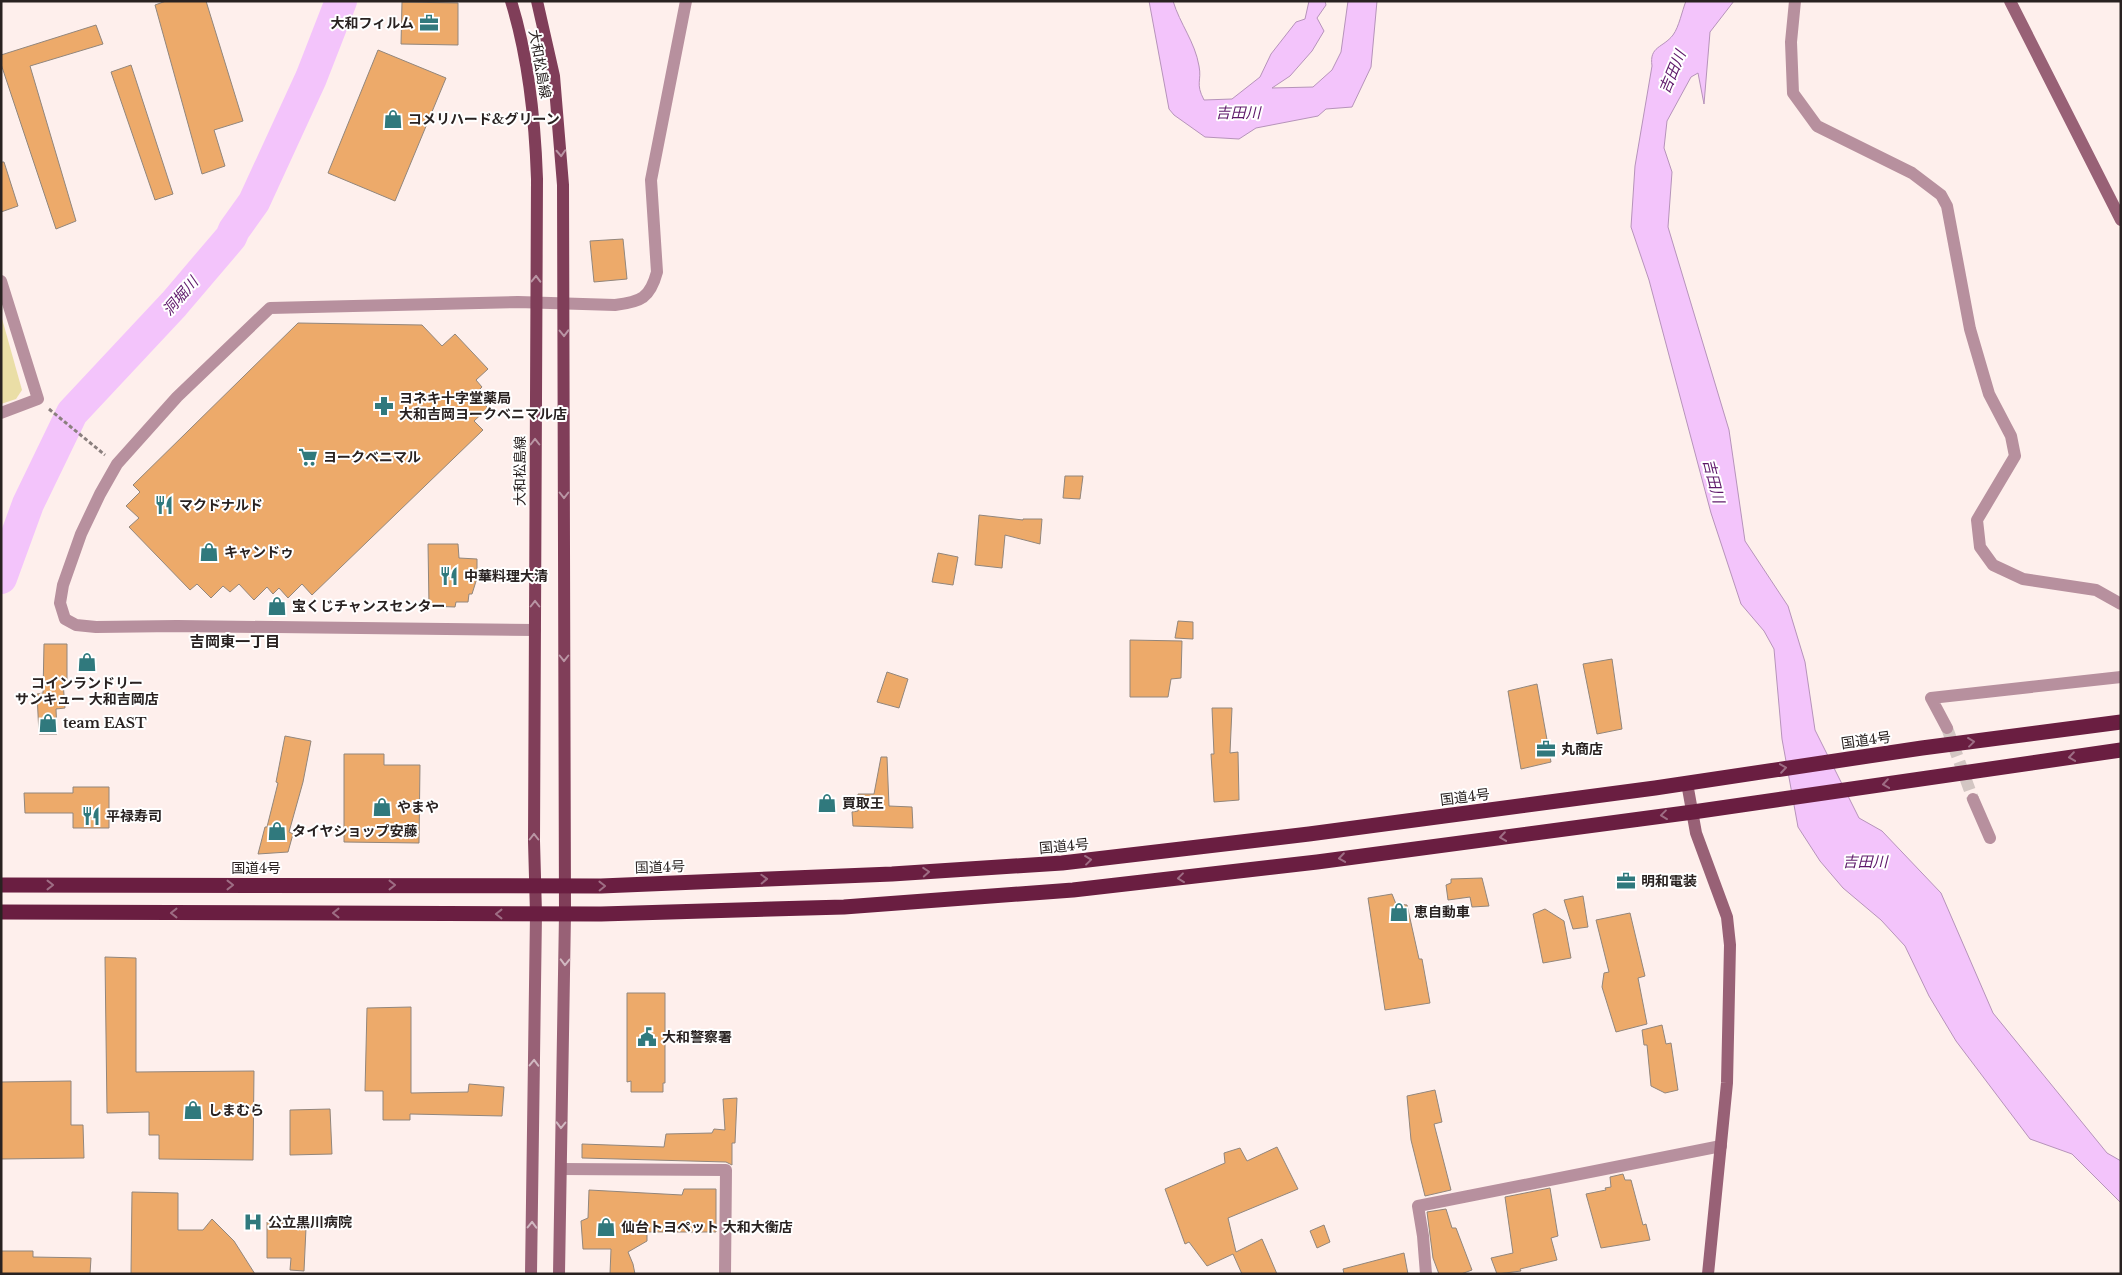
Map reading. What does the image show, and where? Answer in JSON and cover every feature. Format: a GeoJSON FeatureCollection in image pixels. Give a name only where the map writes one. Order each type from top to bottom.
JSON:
{"type":"FeatureCollection","features":[{"type":"Feature","properties":{"kind":"highway","name":"国道4号"},"geometry":{"type":"LineString","coordinates":[[1,885],[601,886],[892,874],[1062,863],[1319,832],[2121,722]]}},
{"type":"Feature","properties":{"kind":"highway"},"geometry":{"type":"LineString","coordinates":[[1,912],[565,914],[844,907],[1073,890],[1318,862],[1693,812],[2121,750]]}},
{"type":"Feature","properties":{"kind":"main road","name":"大和松島線"},"geometry":{"type":"LineString","coordinates":[[511,1],[520,31],[530,86],[535,134],[536,914]]}},
{"type":"Feature","properties":{"kind":"main road","name":"大和松島線"},"geometry":{"type":"LineString","coordinates":[[537,1],[554,76],[560,130],[563,185],[565,914]]}},
{"type":"Feature","properties":{"kind":"street"},"geometry":{"type":"LineString","coordinates":[[535,630],[187,626],[96,627],[76,625],[64,619],[60,603],[63,584],[81,534],[113,461],[270,308],[536,302],[615,305],[631,303],[644,297],[653,286],[657,272],[651,180],[686,1]]}},
{"type":"Feature","properties":{"kind":"street"},"geometry":{"type":"LineString","coordinates":[[1795,1],[1791,42],[1793,93],[1817,126],[1912,173],[1941,194],[1947,206],[1970,329],[1989,394],[2012,436],[2015,456],[1977,520],[1980,547],[1993,565],[2023,579],[2096,590],[2121,604]]}},
{"type":"Feature","properties":{"kind":"street"},"geometry":{"type":"LineString","coordinates":[[2010,1],[2121,220]]}},
{"type":"Feature","properties":{"kind":"street"},"geometry":{"type":"LineString","coordinates":[[1,281],[38,400],[1,413]]}},
{"type":"Feature","properties":{"kind":"street"},"geometry":{"type":"LineString","coordinates":[[1947,728],[1931,698],[2121,677]]}},
{"type":"Feature","properties":{"kind":"street"},"geometry":{"type":"LineString","coordinates":[[1687,783],[1696,833],[1727,917],[1730,945],[1727,1083],[1708,1274]]}},
{"type":"Feature","properties":{"kind":"street"},"geometry":{"type":"LineString","coordinates":[[1973,799],[1990,838]]}},
{"type":"Feature","properties":{"kind":"street"},"geometry":{"type":"LineString","coordinates":[[531,1274],[536,914]]}},
{"type":"Feature","properties":{"kind":"street"},"geometry":{"type":"LineString","coordinates":[[559,1274],[565,914]]}},
{"type":"Feature","properties":{"kind":"street"},"geometry":{"type":"LineString","coordinates":[[1426,1274],[1418,1206],[1721,1146]]}},
{"type":"Feature","properties":{"kind":"street"},"geometry":{"type":"LineString","coordinates":[[561,1169],[726,1170],[725,1274]]}},
{"type":"Feature","properties":{"kind":"path"},"geometry":{"type":"LineString","coordinates":[[38,400],[113,461]]}},
{"type":"Feature","properties":{"kind":"shaded area"},"geometry":{"type":"Polygon","coordinates":[[[1,315],[22,390],[16,399],[1,404],[1,315]]]}},
{"type":"Feature","properties":{"kind":"water","name":"吉田川"},"geometry":{"type":"Polygon","coordinates":[[[1149,1],[1173,1],[1197,57],[1200,71],[1199,86],[1204,100],[1232,99],[1260,77],[1271,54],[1296,22],[1305,19],[1309,1],[1325,1],[1326,5],[1317,18],[1324,31],[1312,51],[1290,76],[1272,88],[1313,87],[1332,70],[1341,52],[1348,1],[1377,1],[1371,67],[1352,107],[1326,109],[1318,116],[1256,128],[1239,139],[1205,137],[1174,115],[1169,109],[1149,1]]]}},
{"type":"Feature","properties":{"kind":"water","name":"吉田川"},"geometry":{"type":"Polygon","coordinates":[[[1686,1],[1734,1],[1710,32],[1704,104],[1698,73],[1691,77],[1667,121],[1664,148],[1672,172],[1668,227],[1729,430],[1745,541],[1788,606],[1805,662],[1815,730],[1859,818],[1882,831],[1941,893],[1993,1013],[2107,1153],[2121,1161],[2121,1203],[2072,1154],[2030,1139],[1956,1041],[1929,996],[1905,946],[1881,920],[1843,888],[1820,861],[1798,827],[1782,739],[1774,649],[1764,631],[1741,604],[1711,513],[1649,280],[1631,227],[1635,166],[1652,59],[1655,51],[1675,32],[1686,1]]]}},
{"type":"Feature","properties":{"kind":"building"},"geometry":{"type":"Polygon","coordinates":[[[166,1],[206,1],[243,121],[214,130],[225,166],[202,174],[155,5],[166,1]]]}},
{"type":"Feature","properties":{"kind":"building"},"geometry":{"type":"Polygon","coordinates":[[[402,2],[458,3],[458,45],[401,44],[402,2]]]}},
{"type":"Feature","properties":{"kind":"building"},"geometry":{"type":"Polygon","coordinates":[[[96,25],[103,44],[30,66],[76,221],[56,229],[1,64],[1,55],[96,25]]]}},
{"type":"Feature","properties":{"kind":"building"},"geometry":{"type":"Polygon","coordinates":[[[378,50],[446,78],[395,201],[328,173],[378,50]]]}},
{"type":"Feature","properties":{"kind":"building"},"geometry":{"type":"Polygon","coordinates":[[[131,65],[173,194],[155,200],[111,72],[131,65]]]}},
{"type":"Feature","properties":{"kind":"building"},"geometry":{"type":"Polygon","coordinates":[[[1,162],[4,162],[18,206],[1,212],[1,162]]]}},
{"type":"Feature","properties":{"kind":"building"},"geometry":{"type":"Polygon","coordinates":[[[623,239],[627,279],[594,282],[590,241],[623,239]]]}},
{"type":"Feature","properties":{"kind":"building","name":"ヨークベニマル"},"geometry":{"type":"Polygon","coordinates":[[[298,323],[422,325],[442,346],[455,334],[488,369],[476,380],[482,387],[475,394],[488,408],[474,421],[483,430],[312,595],[302,584],[288,598],[279,588],[273,594],[267,587],[254,600],[239,584],[230,592],[223,586],[211,598],[197,584],[190,590],[129,527],[139,518],[126,506],[140,492],[133,485],[298,323]]]}},
{"type":"Feature","properties":{"kind":"building"},"geometry":{"type":"Polygon","coordinates":[[[1065,476],[1083,476],[1080,499],[1063,498],[1065,476]]]}},
{"type":"Feature","properties":{"kind":"building"},"geometry":{"type":"Polygon","coordinates":[[[979,515],[1023,520],[1042,519],[1040,544],[1005,535],[1002,568],[975,565],[979,515]]]}},
{"type":"Feature","properties":{"kind":"building"},"geometry":{"type":"Polygon","coordinates":[[[428,544],[458,544],[459,558],[477,559],[477,578],[472,594],[469,594],[468,602],[456,602],[455,607],[429,606],[428,544]]]}},
{"type":"Feature","properties":{"kind":"building"},"geometry":{"type":"Polygon","coordinates":[[[938,553],[958,557],[953,585],[932,582],[938,553]]]}},
{"type":"Feature","properties":{"kind":"building"},"geometry":{"type":"Polygon","coordinates":[[[1178,621],[1193,622],[1193,639],[1175,638],[1178,621]]]}},
{"type":"Feature","properties":{"kind":"building"},"geometry":{"type":"Polygon","coordinates":[[[1130,640],[1182,641],[1181,678],[1171,679],[1168,697],[1130,697],[1130,640]]]}},
{"type":"Feature","properties":{"kind":"building"},"geometry":{"type":"Polygon","coordinates":[[[44,644],[67,644],[67,682],[63,682],[65,708],[56,709],[57,734],[39,734],[37,694],[43,693],[44,644]]]}},
{"type":"Feature","properties":{"kind":"building"},"geometry":{"type":"Polygon","coordinates":[[[1612,659],[1622,729],[1597,734],[1583,664],[1612,659]]]}},
{"type":"Feature","properties":{"kind":"building"},"geometry":{"type":"Polygon","coordinates":[[[887,672],[908,679],[899,708],[877,702],[887,672]]]}},
{"type":"Feature","properties":{"kind":"building"},"geometry":{"type":"Polygon","coordinates":[[[1537,684],[1551,762],[1521,769],[1508,691],[1537,684]]]}},
{"type":"Feature","properties":{"kind":"building"},"geometry":{"type":"Polygon","coordinates":[[[1212,708],[1232,708],[1230,753],[1238,752],[1239,800],[1214,802],[1211,754],[1214,754],[1212,708]]]}},
{"type":"Feature","properties":{"kind":"building"},"geometry":{"type":"Polygon","coordinates":[[[285,736],[311,741],[303,782],[289,832],[293,834],[288,852],[258,854],[278,783],[276,782],[285,736]]]}},
{"type":"Feature","properties":{"kind":"building"},"geometry":{"type":"Polygon","coordinates":[[[344,754],[384,754],[384,765],[420,765],[419,843],[344,842],[344,754]]]}},
{"type":"Feature","properties":{"kind":"building"},"geometry":{"type":"Polygon","coordinates":[[[881,757],[887,757],[889,806],[912,807],[913,828],[853,826],[852,812],[858,811],[858,794],[874,794],[881,757]]]}},
{"type":"Feature","properties":{"kind":"building"},"geometry":{"type":"Polygon","coordinates":[[[73,787],[109,787],[109,828],[73,828],[73,813],[25,813],[24,793],[73,793],[73,787]]]}},
{"type":"Feature","properties":{"kind":"building"},"geometry":{"type":"Polygon","coordinates":[[[1482,878],[1489,906],[1472,907],[1470,897],[1448,900],[1446,885],[1451,883],[1451,879],[1482,878]]]}},
{"type":"Feature","properties":{"kind":"building"},"geometry":{"type":"Polygon","coordinates":[[[1392,894],[1396,904],[1407,905],[1419,959],[1422,959],[1430,1003],[1385,1010],[1368,898],[1392,894]]]}},
{"type":"Feature","properties":{"kind":"building"},"geometry":{"type":"Polygon","coordinates":[[[1583,896],[1588,927],[1573,929],[1564,900],[1583,896]]]}},
{"type":"Feature","properties":{"kind":"building"},"geometry":{"type":"Polygon","coordinates":[[[1545,909],[1564,921],[1571,958],[1543,963],[1533,914],[1545,909]]]}},
{"type":"Feature","properties":{"kind":"building"},"geometry":{"type":"Polygon","coordinates":[[[1630,913],[1645,976],[1638,978],[1647,1024],[1616,1032],[1602,987],[1604,973],[1609,972],[1596,920],[1630,913]]]}},
{"type":"Feature","properties":{"kind":"building"},"geometry":{"type":"Polygon","coordinates":[[[105,957],[136,958],[136,1072],[254,1071],[253,1160],[159,1159],[159,1135],[149,1135],[149,1112],[107,1113],[105,957]]]}},
{"type":"Feature","properties":{"kind":"building"},"geometry":{"type":"Polygon","coordinates":[[[627,993],[665,993],[665,1083],[663,1083],[663,1092],[631,1092],[631,1081],[627,1082],[627,993]]]}},
{"type":"Feature","properties":{"kind":"building"},"geometry":{"type":"Polygon","coordinates":[[[411,1007],[411,1093],[468,1092],[469,1084],[504,1087],[502,1116],[410,1114],[410,1120],[383,1120],[383,1091],[365,1091],[367,1008],[411,1007]]]}},
{"type":"Feature","properties":{"kind":"building"},"geometry":{"type":"Polygon","coordinates":[[[1662,1025],[1666,1044],[1671,1043],[1678,1090],[1665,1093],[1651,1086],[1647,1045],[1644,1045],[1642,1030],[1662,1025]]]}},
{"type":"Feature","properties":{"kind":"building"},"geometry":{"type":"Polygon","coordinates":[[[71,1081],[71,1125],[83,1125],[84,1158],[1,1159],[1,1082],[71,1081]]]}},
{"type":"Feature","properties":{"kind":"building"},"geometry":{"type":"Polygon","coordinates":[[[1435,1090],[1442,1122],[1434,1124],[1451,1190],[1425,1196],[1411,1140],[1407,1096],[1435,1090]]]}},
{"type":"Feature","properties":{"kind":"building"},"geometry":{"type":"Polygon","coordinates":[[[737,1098],[735,1143],[732,1143],[732,1165],[726,1162],[582,1158],[582,1144],[664,1147],[666,1134],[712,1133],[714,1129],[725,1130],[723,1099],[737,1098]]]}},
{"type":"Feature","properties":{"kind":"building"},"geometry":{"type":"Polygon","coordinates":[[[330,1109],[332,1154],[290,1155],[290,1110],[330,1109]]]}},
{"type":"Feature","properties":{"kind":"building"},"geometry":{"type":"Polygon","coordinates":[[[1277,1147],[1298,1189],[1228,1218],[1236,1252],[1262,1239],[1277,1274],[1242,1274],[1233,1254],[1207,1266],[1189,1242],[1185,1244],[1165,1189],[1225,1163],[1224,1153],[1240,1148],[1247,1161],[1277,1147]]]}},
{"type":"Feature","properties":{"kind":"building"},"geometry":{"type":"Polygon","coordinates":[[[1623,1174],[1625,1180],[1631,1180],[1643,1225],[1646,1224],[1650,1240],[1601,1248],[1586,1194],[1606,1190],[1605,1188],[1611,1187],[1610,1177],[1623,1174]]]}},
{"type":"Feature","properties":{"kind":"building"},"geometry":{"type":"Polygon","coordinates":[[[1550,1188],[1558,1236],[1551,1238],[1557,1260],[1520,1269],[1521,1271],[1497,1274],[1491,1258],[1513,1253],[1505,1197],[1550,1188]]]}},
{"type":"Feature","properties":{"kind":"building"},"geometry":{"type":"Polygon","coordinates":[[[684,1189],[716,1189],[716,1232],[647,1232],[647,1241],[628,1252],[635,1274],[610,1274],[611,1249],[583,1249],[581,1221],[588,1218],[589,1190],[682,1195],[684,1189]]]}},
{"type":"Feature","properties":{"kind":"building"},"geometry":{"type":"Polygon","coordinates":[[[132,1192],[178,1193],[178,1230],[203,1230],[212,1219],[234,1241],[255,1274],[131,1274],[132,1192]]]}},
{"type":"Feature","properties":{"kind":"building"},"geometry":{"type":"Polygon","coordinates":[[[1446,1209],[1452,1228],[1456,1228],[1472,1270],[1461,1274],[1439,1274],[1433,1258],[1427,1212],[1446,1209]]]}},
{"type":"Feature","properties":{"kind":"building"},"geometry":{"type":"Polygon","coordinates":[[[267,1222],[283,1222],[283,1227],[306,1228],[304,1271],[290,1270],[291,1258],[267,1258],[267,1222]]]}},
{"type":"Feature","properties":{"kind":"building"},"geometry":{"type":"Polygon","coordinates":[[[1324,1225],[1330,1242],[1317,1248],[1310,1231],[1324,1225]]]}},
{"type":"Feature","properties":{"kind":"building"},"geometry":{"type":"Polygon","coordinates":[[[1,1251],[33,1251],[33,1257],[91,1258],[90,1274],[1,1274],[1,1251]]]}},
{"type":"Feature","properties":{"kind":"building"},"geometry":{"type":"Polygon","coordinates":[[[1404,1253],[1408,1274],[1344,1274],[1343,1269],[1404,1253]]]}},
{"type":"Feature","properties":{"kind":"waterway","name":"洞堀川"},"geometry":{"type":"LineString","coordinates":[[1,578],[28,504],[72,413],[174,304],[231,237],[254,202],[311,78],[341,1]]}},
{"type":"Feature","properties":{"kind":"tunnel"},"geometry":{"type":"LineString","coordinates":[[1947,728],[1973,799]]}},
{"type":"Feature","properties":{"kind":"place","name":"大和フィルム"},"geometry":{"type":"Point","coordinates":[429,23]}},
{"type":"Feature","properties":{"kind":"place","name":"コメリハード&グリーン"},"geometry":{"type":"Point","coordinates":[393,119]}},
{"type":"Feature","properties":{"kind":"place","name":"ヨネキ十字堂薬局 大和吉岡ヨークベニマル店"},"geometry":{"type":"Point","coordinates":[384,406]}},
{"type":"Feature","properties":{"kind":"place","name":"ヨークベニマル"},"geometry":{"type":"Point","coordinates":[308,457]}},
{"type":"Feature","properties":{"kind":"place","name":"マクドナルド"},"geometry":{"type":"Point","coordinates":[164,505]}},
{"type":"Feature","properties":{"kind":"place","name":"キャンドゥ"},"geometry":{"type":"Point","coordinates":[209,552]}},
{"type":"Feature","properties":{"kind":"place","name":"中華料理大清"},"geometry":{"type":"Point","coordinates":[449,576]}},
{"type":"Feature","properties":{"kind":"place","name":"宝くじチャンスセンター"},"geometry":{"type":"Point","coordinates":[277,606]}},
{"type":"Feature","properties":{"kind":"place","name":"コインランドリー サンキュー 大和吉岡店"},"geometry":{"type":"Point","coordinates":[87,662]}},
{"type":"Feature","properties":{"kind":"place","name":"team EAST"},"geometry":{"type":"Point","coordinates":[48,723]}},
{"type":"Feature","properties":{"kind":"place","name":"丸商店"},"geometry":{"type":"Point","coordinates":[1546,749]}},
{"type":"Feature","properties":{"kind":"place","name":"買取王"},"geometry":{"type":"Point","coordinates":[827,803]}},
{"type":"Feature","properties":{"kind":"place","name":"やまや"},"geometry":{"type":"Point","coordinates":[382,807]}},
{"type":"Feature","properties":{"kind":"place","name":"平禄寿司"},"geometry":{"type":"Point","coordinates":[91,816]}},
{"type":"Feature","properties":{"kind":"place","name":"タイヤショップ安藤"},"geometry":{"type":"Point","coordinates":[277,831]}},
{"type":"Feature","properties":{"kind":"place","name":"明和電装"},"geometry":{"type":"Point","coordinates":[1626,881]}},
{"type":"Feature","properties":{"kind":"place","name":"恵自動車"},"geometry":{"type":"Point","coordinates":[1399,912]}},
{"type":"Feature","properties":{"kind":"place","name":"大和警察署"},"geometry":{"type":"Point","coordinates":[647,1037]}},
{"type":"Feature","properties":{"kind":"place","name":"しまむら"},"geometry":{"type":"Point","coordinates":[193,1110]}},
{"type":"Feature","properties":{"kind":"place","name":"公立黒川病院"},"geometry":{"type":"Point","coordinates":[253,1222]}},
{"type":"Feature","properties":{"kind":"place","name":"仙台トヨペット 大和大衡店"},"geometry":{"type":"Point","coordinates":[606,1227]}},
{"type":"Feature","properties":{"kind":"district","name":"吉岡東一丁目"},"geometry":{"type":"Point","coordinates":[235,641]}}]}
